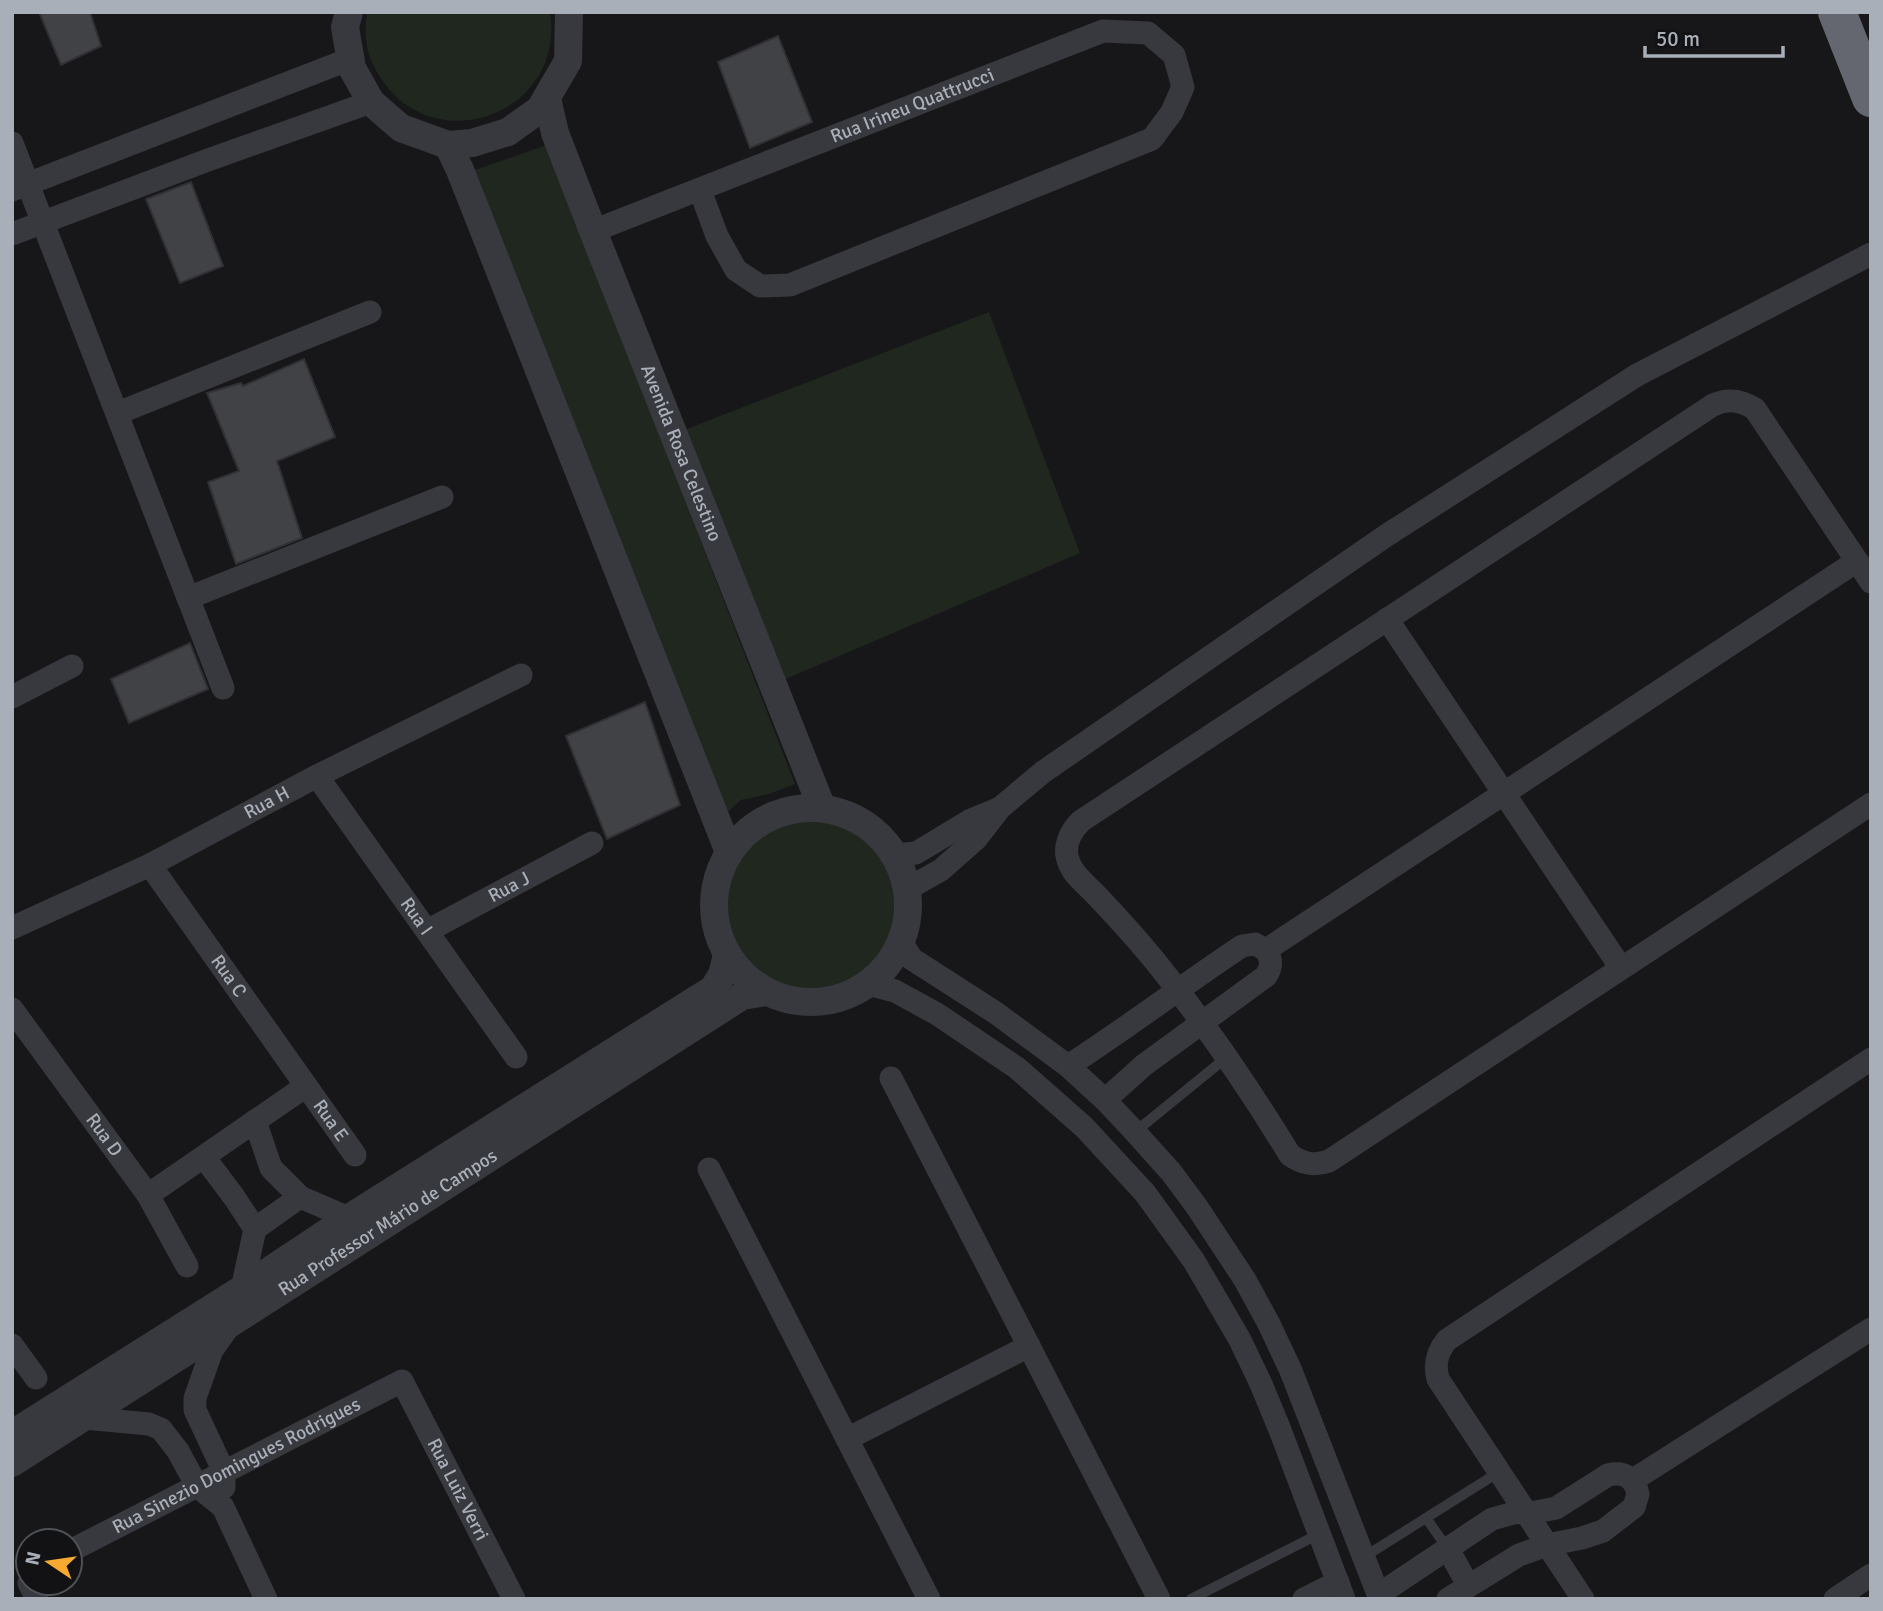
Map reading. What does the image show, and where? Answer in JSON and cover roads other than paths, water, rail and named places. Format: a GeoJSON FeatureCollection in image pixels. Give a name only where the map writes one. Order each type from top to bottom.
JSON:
{"type":"FeatureCollection","features":[{"type":"Feature","properties":{"kind":"highway"},"geometry":{"type":"LineString","coordinates":[[1837,12],[1871,98]]}},
{"type":"Feature","properties":{"kind":"street"},"geometry":{"type":"LineString","coordinates":[[349,12],[345,27],[352,68],[371,102],[401,128],[448,145],[472,143],[508,132],[540,109],[568,61],[572,13]]}},
{"type":"Feature","properties":{"kind":"street","name":"Rua Irineu Quattrucci"},"geometry":{"type":"LineString","coordinates":[[593,231],[1103,31],[1148,33],[1174,55],[1183,87],[1172,112],[1152,139],[790,285],[760,286],[736,270],[717,236],[700,190]]}},
{"type":"Feature","properties":{"kind":"street"},"geometry":{"type":"LineString","coordinates":[[20,187],[350,59]]}},
{"type":"Feature","properties":{"kind":"street","name":"Avenida Rosa Celestino"},"geometry":{"type":"LineString","coordinates":[[547,98],[555,133],[822,808]]}},
{"type":"Feature","properties":{"kind":"street"},"geometry":{"type":"LineString","coordinates":[[12,234],[371,102]]}},
{"type":"Feature","properties":{"kind":"street"},"geometry":{"type":"LineString","coordinates":[[12,143],[20,187],[44,222],[223,688]]}},
{"type":"Feature","properties":{"kind":"street"},"geometry":{"type":"LineString","coordinates":[[448,145],[729,852]]}},
{"type":"Feature","properties":{"kind":"street"},"geometry":{"type":"LineString","coordinates":[[907,889],[941,870],[976,839],[1000,808],[1043,772],[1387,535],[1626,383],[1871,254]]}},
{"type":"Feature","properties":{"kind":"street"},"geometry":{"type":"LineString","coordinates":[[118,413],[370,312]]}},
{"type":"Feature","properties":{"kind":"street"},"geometry":{"type":"LineString","coordinates":[[1871,582],[1755,409],[1747,404],[1729,400],[1713,404],[1081,821],[1070,834],[1067,849],[1071,868],[1114,913],[1203,1023],[1290,1155],[1307,1164],[1322,1164],[1871,804]]}},
{"type":"Feature","properties":{"kind":"street"},"geometry":{"type":"LineString","coordinates":[[188,598],[442,497]]}},
{"type":"Feature","properties":{"kind":"street"},"geometry":{"type":"LineString","coordinates":[[1266,950],[1857,561]]}},
{"type":"Feature","properties":{"kind":"street"},"geometry":{"type":"LineString","coordinates":[[1387,619],[1621,968]]}},
{"type":"Feature","properties":{"kind":"street"},"geometry":{"type":"LineString","coordinates":[[13,695],[72,666]]}},
{"type":"Feature","properties":{"kind":"street","name":"Rua H"},"geometry":{"type":"LineString","coordinates":[[12,928],[150,865],[317,776],[521,675]]}},
{"type":"Feature","properties":{"kind":"street","name":"Rua I"},"geometry":{"type":"LineString","coordinates":[[317,776],[516,1057]]}},
{"type":"Feature","properties":{"kind":"street"},"geometry":{"type":"LineString","coordinates":[[804,807],[822,808],[856,818],[884,840],[902,871],[907,889],[907,916],[901,942],[893,958],[868,984],[836,1000],[800,1003],[766,992],[744,976],[727,955],[715,922],[716,886],[729,852],[754,826],[786,811],[804,807]]}},
{"type":"Feature","properties":{"kind":"street"},"geometry":{"type":"LineString","coordinates":[[895,855],[916,853],[969,821],[1000,808]]}},
{"type":"Feature","properties":{"kind":"street","name":"Rua J"},"geometry":{"type":"LineString","coordinates":[[427,931],[592,843]]}},
{"type":"Feature","properties":{"kind":"street","name":"Rua C"},"geometry":{"type":"LineString","coordinates":[[150,865],[306,1086]]}},
{"type":"Feature","properties":{"kind":"street"},"geometry":{"type":"LineString","coordinates":[[901,942],[912,959],[996,1013],[1068,1066],[1135,1132],[1171,1172],[1197,1207],[1245,1280],[1291,1371],[1379,1597],[1492,1519],[1556,1508],[1608,1475],[1622,1473],[1633,1480],[1638,1494],[1634,1507],[1603,1531],[1519,1555],[1448,1599]]}},
{"type":"Feature","properties":{"kind":"street"},"geometry":{"type":"LineString","coordinates":[[1068,1066],[1121,1032],[1177,989],[1242,946],[1255,944],[1266,950],[1271,963],[1266,976],[1144,1065],[1105,1100]]}},
{"type":"Feature","properties":{"kind":"street","name":"Rua Professor Mário de Campos"},"geometry":{"type":"LineString","coordinates":[[12,1463],[230,1324],[355,1229],[713,989],[722,975],[727,955]]}},
{"type":"Feature","properties":{"kind":"street"},"geometry":{"type":"LineString","coordinates":[[868,984],[895,991],[937,1014],[1017,1068],[1084,1127],[1145,1193],[1194,1261],[1245,1351],[1280,1430],[1341,1591],[1304,1599]]}},
{"type":"Feature","properties":{"kind":"street","name":"Rua Professor Mário de Campos"},"geometry":{"type":"LineString","coordinates":[[12,1434],[242,1289],[355,1229],[742,996],[766,992]]}},
{"type":"Feature","properties":{"kind":"street","name":"Rua D"},"geometry":{"type":"LineString","coordinates":[[12,1009],[148,1195],[187,1266]]}},
{"type":"Feature","properties":{"kind":"street"},"geometry":{"type":"LineString","coordinates":[[1121,1032],[1144,1065]]}},
{"type":"Feature","properties":{"kind":"street"},"geometry":{"type":"LineString","coordinates":[[1583,1599],[1438,1379],[1436,1365],[1439,1351],[1447,1340],[1871,1059]]}},
{"type":"Feature","properties":{"kind":"street"},"geometry":{"type":"LineString","coordinates":[[891,1078],[1159,1599]]}},
{"type":"Feature","properties":{"kind":"street"},"geometry":{"type":"LineString","coordinates":[[148,1195],[306,1086]]}},
{"type":"Feature","properties":{"kind":"street","name":"Rua E"},"geometry":{"type":"LineString","coordinates":[[306,1086],[355,1155]]}},
{"type":"Feature","properties":{"kind":"street"},"geometry":{"type":"LineString","coordinates":[[255,1121],[271,1168],[300,1197],[355,1229]]}},
{"type":"Feature","properties":{"kind":"street"},"geometry":{"type":"LineString","coordinates":[[204,1157],[255,1229]]}},
{"type":"Feature","properties":{"kind":"street"},"geometry":{"type":"LineString","coordinates":[[709,1169],[929,1599]]}},
{"type":"Feature","properties":{"kind":"street"},"geometry":{"type":"LineString","coordinates":[[1145,1193],[1171,1172]]}},
{"type":"Feature","properties":{"kind":"street"},"geometry":{"type":"LineString","coordinates":[[242,1289],[255,1229],[300,1197]]}},
{"type":"Feature","properties":{"kind":"street"},"geometry":{"type":"LineString","coordinates":[[223,1507],[224,1472],[195,1409],[195,1398],[212,1350],[230,1324]]}},
{"type":"Feature","properties":{"kind":"street"},"geometry":{"type":"LineString","coordinates":[[1633,1480],[1871,1329]]}},
{"type":"Feature","properties":{"kind":"street"},"geometry":{"type":"LineString","coordinates":[[12,1345],[36,1378]]}},
{"type":"Feature","properties":{"kind":"street"},"geometry":{"type":"LineString","coordinates":[[847,1439],[1029,1346]]}},
{"type":"Feature","properties":{"kind":"street","name":"Rua Sinezio Domingues Rodrigues"},"geometry":{"type":"LineString","coordinates":[[84,1544],[402,1381]]}},
{"type":"Feature","properties":{"kind":"street","name":"Rua Luiz Verri"},"geometry":{"type":"LineString","coordinates":[[402,1381],[514,1599]]}},
{"type":"Feature","properties":{"kind":"street"},"geometry":{"type":"LineString","coordinates":[[83,1418],[156,1426],[161,1429],[178,1451],[197,1486],[223,1507],[267,1599]]}},
{"type":"Feature","properties":{"kind":"street"},"geometry":{"type":"LineString","coordinates":[[1280,1430],[1310,1418]]}},
{"type":"Feature","properties":{"kind":"street"},"geometry":{"type":"LineString","coordinates":[[1448,1549],[1468,1585]]}},
{"type":"Feature","properties":{"kind":"street"},"geometry":{"type":"LineString","coordinates":[[1835,1599],[1871,1576]]}},
{"type":"Feature","properties":{"kind":"lane"},"geometry":{"type":"LineString","coordinates":[[1135,1132],[1227,1057]]}},
{"type":"Feature","properties":{"kind":"lane"},"geometry":{"type":"LineString","coordinates":[[1364,1557],[1499,1472]]}},
{"type":"Feature","properties":{"kind":"lane"},"geometry":{"type":"LineString","coordinates":[[1426,1518],[1448,1549]]}},
{"type":"Feature","properties":{"kind":"lane"},"geometry":{"type":"LineString","coordinates":[[1191,1599],[1320,1534]]}}]}
